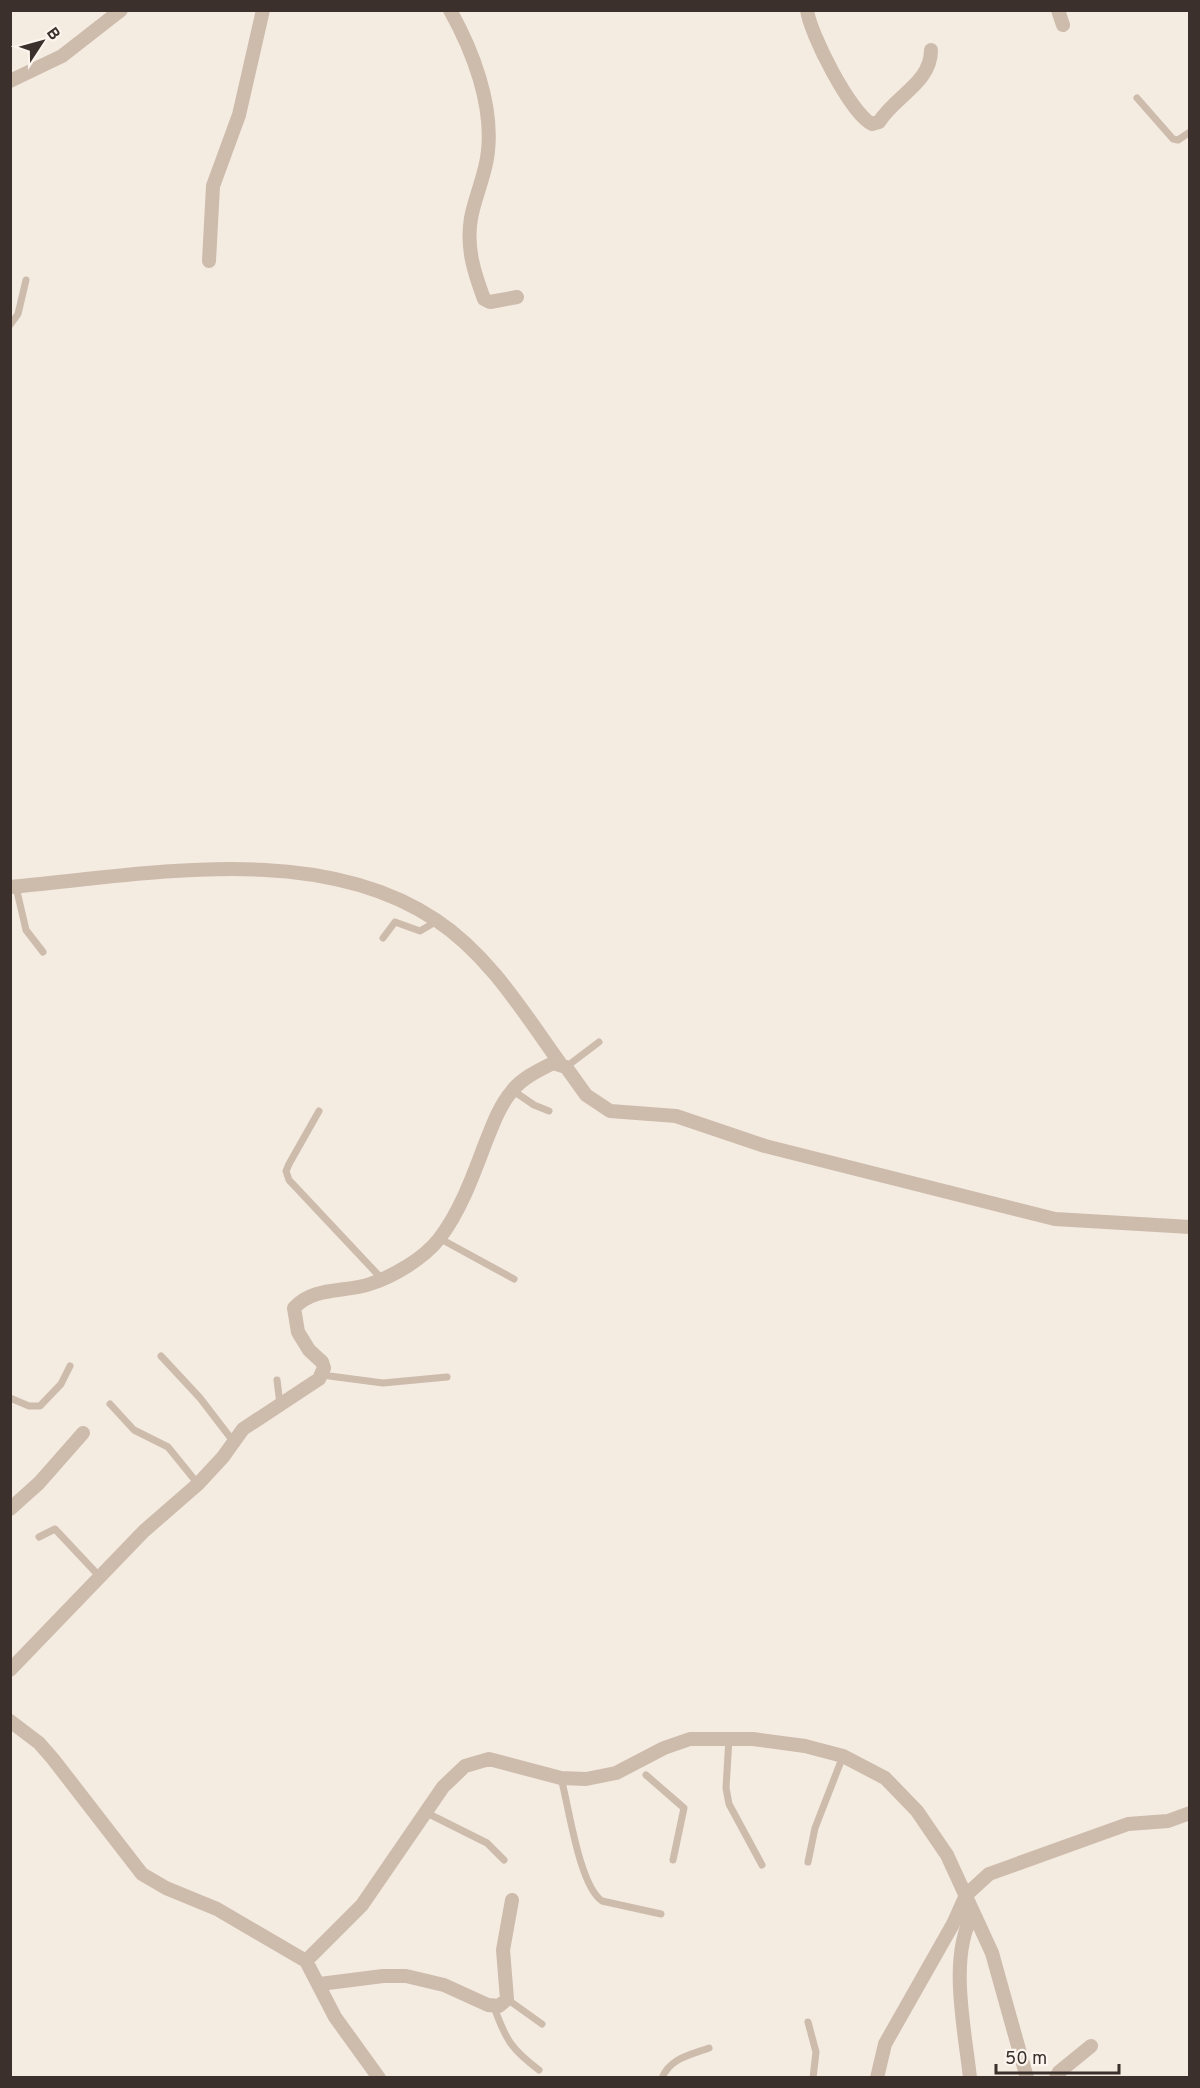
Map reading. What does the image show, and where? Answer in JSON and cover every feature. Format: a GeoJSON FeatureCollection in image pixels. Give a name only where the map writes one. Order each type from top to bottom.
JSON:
{"type":"FeatureCollection","features":[{"type":"Feature","properties":{"kind":"street"},"geometry":{"type":"LineString","coordinates":[[10,81],[62,56],[121,10]]}},
{"type":"Feature","properties":{"kind":"street"},"geometry":{"type":"LineString","coordinates":[[209,261],[213,186],[239,115],[263,10]]}},
{"type":"Feature","properties":{"kind":"street"},"geometry":{"type":"LineString","coordinates":[[450,10],[480,83],[489,122],[488,153],[471,217],[470,255],[484,299],[490,302],[517,297]]}},
{"type":"Feature","properties":{"kind":"street"},"geometry":{"type":"LineString","coordinates":[[807,10],[840,86],[856,110],[872,124],[877,123],[886,111],[924,76],[931,62],[931,50]]}},
{"type":"Feature","properties":{"kind":"street"},"geometry":{"type":"LineString","coordinates":[[1058,10],[1063,25]]}},
{"type":"Feature","properties":{"kind":"street"},"geometry":{"type":"LineString","coordinates":[[13,887],[193,870],[287,871],[375,891],[410,905],[437,921],[475,953],[506,987],[586,1095],[610,1111],[676,1116],[765,1146],[1054,1219],[1190,1227]]}},
{"type":"Feature","properties":{"kind":"street"},"geometry":{"type":"LineString","coordinates":[[10,1670],[144,1531],[198,1484],[223,1457],[243,1430],[311,1385],[322,1375],[322,1362],[309,1350],[298,1332],[294,1308],[311,1294],[370,1285],[401,1269],[439,1238],[461,1200],[494,1122],[512,1090],[542,1068],[563,1065]]}},
{"type":"Feature","properties":{"kind":"street"},"geometry":{"type":"LineString","coordinates":[[12,1503],[83,1433]]}},
{"type":"Feature","properties":{"kind":"street"},"geometry":{"type":"LineString","coordinates":[[10,1721],[53,1759],[142,1874],[159,1885],[217,1909],[306,1961],[320,1984],[335,2018],[380,2078]]}},
{"type":"Feature","properties":{"kind":"street"},"geometry":{"type":"LineString","coordinates":[[306,1961],[362,1905],[425,1812],[454,1774],[479,1761],[505,1762],[561,1778],[604,1777],[637,1765],[678,1742],[729,1738],[805,1746],[843,1756],[879,1774],[900,1792],[947,1856],[992,1953],[1027,2078]]}},
{"type":"Feature","properties":{"kind":"street"},"geometry":{"type":"LineString","coordinates":[[877,2078],[885,2044],[953,1924],[966,1894],[989,1874],[1128,1824],[1168,1821],[1190,1813]]}},
{"type":"Feature","properties":{"kind":"street"},"geometry":{"type":"LineString","coordinates":[[320,1984],[383,1976],[406,1976],[444,1985],[494,2007],[499,2006],[507,2000],[503,1950],[512,1900]]}},
{"type":"Feature","properties":{"kind":"street"},"geometry":{"type":"LineString","coordinates":[[970,2078],[960,1983],[963,1941],[973,1914]]}},
{"type":"Feature","properties":{"kind":"street"},"geometry":{"type":"LineString","coordinates":[[1056,2078],[1059,2072],[1091,2046]]}},
{"type":"Feature","properties":{"kind":"lane"},"geometry":{"type":"LineString","coordinates":[[1137,98],[1173,139],[1178,140],[1190,132]]}},
{"type":"Feature","properties":{"kind":"lane"},"geometry":{"type":"LineString","coordinates":[[10,325],[18,314],[26,280]]}},
{"type":"Feature","properties":{"kind":"lane"},"geometry":{"type":"LineString","coordinates":[[13,887],[26,930],[43,952]]}},
{"type":"Feature","properties":{"kind":"lane"},"geometry":{"type":"LineString","coordinates":[[383,938],[395,922],[420,931],[437,921]]}},
{"type":"Feature","properties":{"kind":"lane"},"geometry":{"type":"LineString","coordinates":[[563,1065],[599,1042]]}},
{"type":"Feature","properties":{"kind":"lane"},"geometry":{"type":"LineString","coordinates":[[512,1090],[534,1105],[549,1111]]}},
{"type":"Feature","properties":{"kind":"lane"},"geometry":{"type":"LineString","coordinates":[[319,1111],[289,1164],[286,1171],[289,1180],[382,1279]]}},
{"type":"Feature","properties":{"kind":"lane"},"geometry":{"type":"LineString","coordinates":[[439,1238],[514,1279]]}},
{"type":"Feature","properties":{"kind":"lane"},"geometry":{"type":"LineString","coordinates":[[161,1356],[200,1398],[233,1442]]}},
{"type":"Feature","properties":{"kind":"lane"},"geometry":{"type":"LineString","coordinates":[[10,1398],[29,1406],[40,1406],[61,1384],[70,1366]]}},
{"type":"Feature","properties":{"kind":"lane"},"geometry":{"type":"LineString","coordinates":[[322,1375],[383,1383],[447,1377]]}},
{"type":"Feature","properties":{"kind":"lane"},"geometry":{"type":"LineString","coordinates":[[277,1380],[280,1404]]}},
{"type":"Feature","properties":{"kind":"lane"},"geometry":{"type":"LineString","coordinates":[[110,1404],[134,1430],[168,1447],[198,1484]]}},
{"type":"Feature","properties":{"kind":"lane"},"geometry":{"type":"LineString","coordinates":[[39,1537],[55,1528],[101,1578]]}},
{"type":"Feature","properties":{"kind":"lane"},"geometry":{"type":"LineString","coordinates":[[729,1738],[726,1788],[729,1804],[762,1864]]}},
{"type":"Feature","properties":{"kind":"lane"},"geometry":{"type":"LineString","coordinates":[[808,1862],[815,1828],[843,1756]]}},
{"type":"Feature","properties":{"kind":"lane"},"geometry":{"type":"LineString","coordinates":[[646,1775],[684,1808],[673,1860]]}},
{"type":"Feature","properties":{"kind":"lane"},"geometry":{"type":"LineString","coordinates":[[561,1778],[591,1890],[602,1901],[661,1914]]}},
{"type":"Feature","properties":{"kind":"lane"},"geometry":{"type":"LineString","coordinates":[[425,1812],[488,1843],[504,1860]]}},
{"type":"Feature","properties":{"kind":"lane"},"geometry":{"type":"LineString","coordinates":[[507,2000],[542,2024]]}},
{"type":"Feature","properties":{"kind":"lane"},"geometry":{"type":"LineString","coordinates":[[494,2007],[503,2032],[514,2051],[539,2070]]}},
{"type":"Feature","properties":{"kind":"lane"},"geometry":{"type":"LineString","coordinates":[[808,2022],[816,2052],[813,2078]]}},
{"type":"Feature","properties":{"kind":"lane"},"geometry":{"type":"LineString","coordinates":[[662,2078],[667,2066],[674,2061],[709,2048]]}}]}
